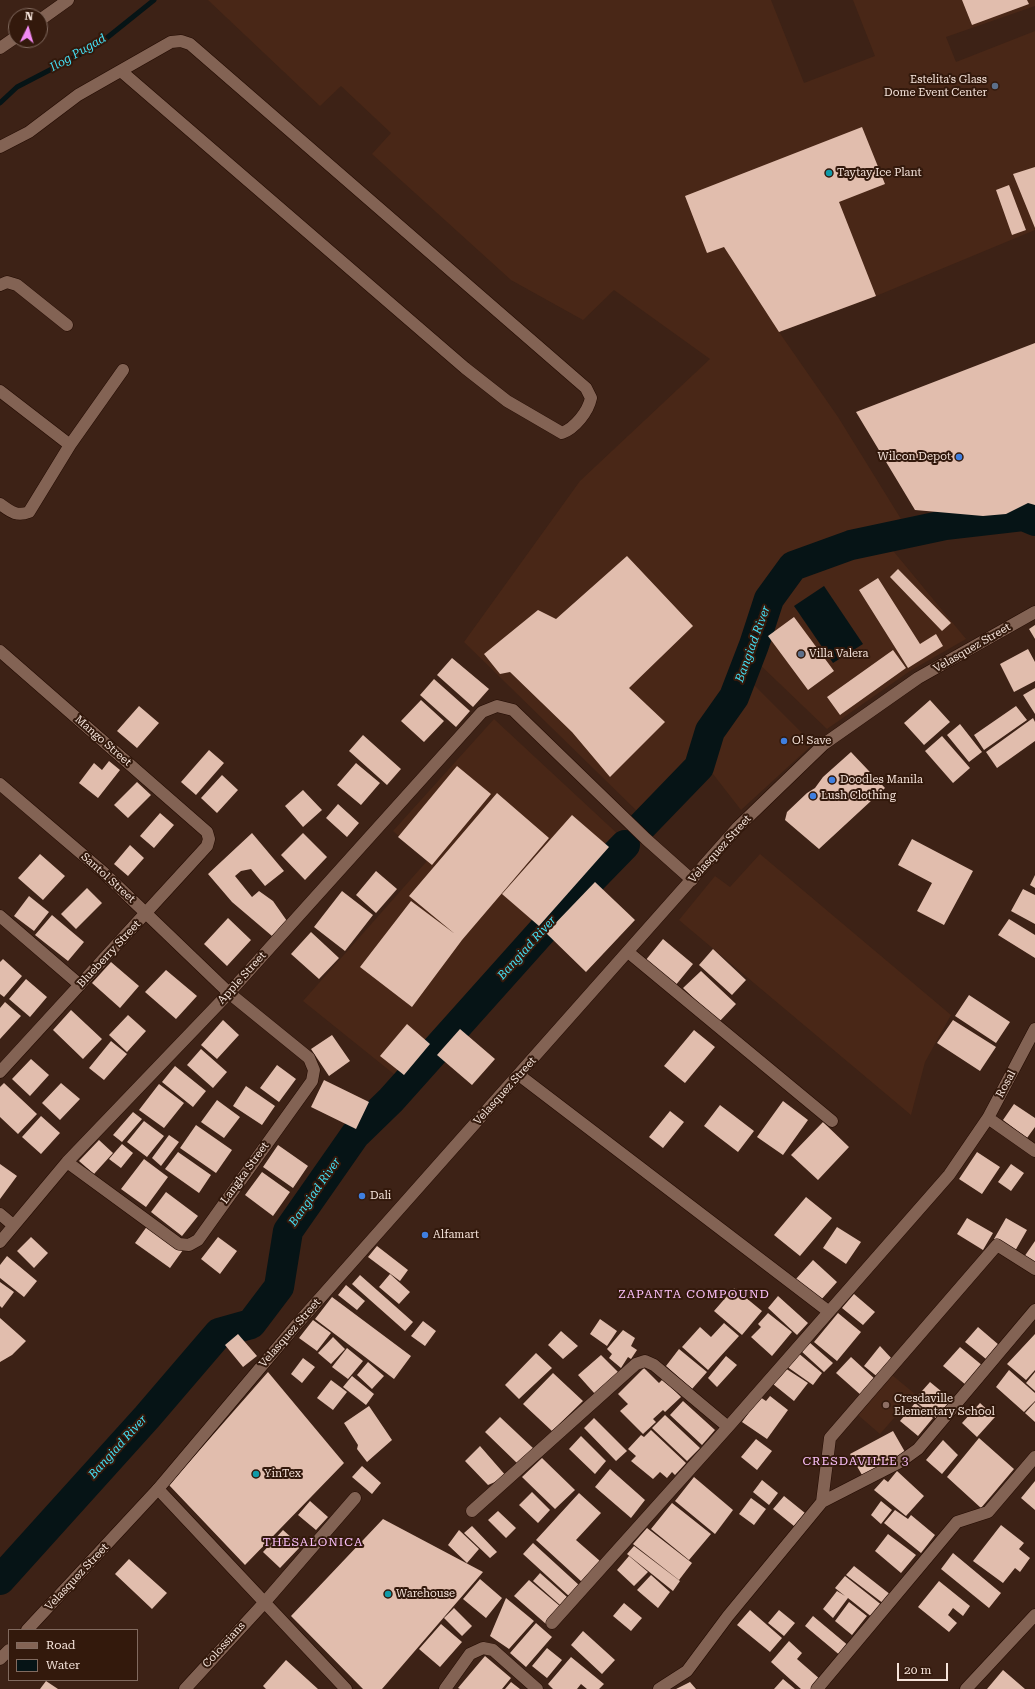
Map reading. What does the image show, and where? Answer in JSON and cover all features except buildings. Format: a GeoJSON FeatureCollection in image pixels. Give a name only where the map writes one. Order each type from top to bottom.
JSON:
{"type":"FeatureCollection","features":[{"type":"Feature","properties":{"kind":"street"},"geometry":{"type":"LineString","coordinates":[[48,14],[68,0]]}},
{"type":"Feature","properties":{"kind":"street"},"geometry":{"type":"LineString","coordinates":[[0,147],[29,132],[78,95],[120,71],[171,42],[181,41],[190,44],[586,388],[591,398],[589,406],[571,430],[562,433],[507,402],[465,368],[120,71]]}},
{"type":"Feature","properties":{"kind":"street"},"geometry":{"type":"LineString","coordinates":[[0,285],[7,282],[16,285],[67,325]]}},
{"type":"Feature","properties":{"kind":"street"},"geometry":{"type":"LineString","coordinates":[[0,504],[13,513],[21,515],[29,512],[70,445],[123,370]]}},
{"type":"Feature","properties":{"kind":"street"},"geometry":{"type":"LineString","coordinates":[[0,391],[70,445]]}},
{"type":"Feature","properties":{"kind":"street","name":"Velasquez Street"},"geometry":{"type":"LineString","coordinates":[[28,1629],[158,1489],[298,1324],[738,828],[824,744],[918,678],[1035,612]]}},
{"type":"Feature","properties":{"kind":"street","name":"Mango Street"},"geometry":{"type":"LineString","coordinates":[[0,651],[207,832]]}},
{"type":"Feature","properties":{"kind":"street","name":"Apple Street"},"geometry":{"type":"LineString","coordinates":[[0,1242],[67,1162],[229,993],[482,712],[498,706],[513,710],[646,839],[692,880]]}},
{"type":"Feature","properties":{"kind":"street","name":"Santol Street"},"geometry":{"type":"LineString","coordinates":[[0,784],[103,872],[229,993]]}},
{"type":"Feature","properties":{"kind":"street","name":"Blueberry Street"},"geometry":{"type":"LineString","coordinates":[[0,1072],[4,1059],[80,985],[207,846],[209,839],[207,832]]}},
{"type":"Feature","properties":{"kind":"street"},"geometry":{"type":"LineString","coordinates":[[0,916],[80,985]]}},
{"type":"Feature","properties":{"kind":"street"},"geometry":{"type":"LineString","coordinates":[[628,952],[832,1121]]}},
{"type":"Feature","properties":{"kind":"street","name":"Langka Street"},"geometry":{"type":"LineString","coordinates":[[67,1162],[179,1244],[189,1245],[198,1240],[312,1081],[314,1070],[309,1058],[229,993]]}},
{"type":"Feature","properties":{"kind":"street","name":"Rosal"},"geometry":{"type":"LineString","coordinates":[[552,1623],[949,1175],[988,1118],[1035,1029]]}},
{"type":"Feature","properties":{"kind":"street"},"geometry":{"type":"LineString","coordinates":[[519,1075],[828,1311]]}},
{"type":"Feature","properties":{"kind":"street"},"geometry":{"type":"LineString","coordinates":[[988,1118],[1035,1150]]}},
{"type":"Feature","properties":{"kind":"street"},"geometry":{"type":"LineString","coordinates":[[0,1214],[13,1225]]}},
{"type":"Feature","properties":{"kind":"street"},"geometry":{"type":"LineString","coordinates":[[822,1502],[830,1438],[997,1245],[1035,1269]]}},
{"type":"Feature","properties":{"kind":"street"},"geometry":{"type":"LineString","coordinates":[[659,1689],[687,1671],[728,1616],[822,1502],[900,1462],[918,1449],[1035,1310]]}},
{"type":"Feature","properties":{"kind":"street"},"geometry":{"type":"LineString","coordinates":[[472,1511],[636,1364],[645,1361],[654,1365],[728,1426]]}},
{"type":"Feature","properties":{"kind":"street"},"geometry":{"type":"LineString","coordinates":[[817,1689],[957,1522],[988,1512],[1035,1457]]}},
{"type":"Feature","properties":{"kind":"street"},"geometry":{"type":"LineString","coordinates":[[158,1489],[340,1687]]}},
{"type":"Feature","properties":{"kind":"street"},"geometry":{"type":"LineString","coordinates":[[264,1603],[355,1498]]}},
{"type":"Feature","properties":{"kind":"street","name":"Colossians"},"geometry":{"type":"LineString","coordinates":[[185,1689],[264,1603]]}},
{"type":"Feature","properties":{"kind":"street"},"geometry":{"type":"LineString","coordinates":[[966,1689],[1035,1615]]}},
{"type":"Feature","properties":{"kind":"street"},"geometry":{"type":"LineString","coordinates":[[445,1689],[470,1654],[483,1648],[493,1650],[537,1689]]}},
{"type":"Feature","properties":{"kind":"street"},"geometry":{"type":"LineString","coordinates":[[0,1659],[8,1651]]}},
{"type":"Feature","properties":{"kind":"shaded area"},"geometry":{"type":"Polygon","coordinates":[[[208,0],[771,0],[804,83],[875,56],[853,0],[1035,0],[1035,6],[946,37],[956,62],[1035,31],[1035,230],[876,296],[779,332],[838,417],[901,519],[882,530],[839,540],[796,555],[768,586],[755,626],[726,696],[700,733],[692,761],[641,815],[464,642],[580,481],[710,359],[614,290],[583,320],[511,280],[372,154],[391,133],[341,86],[320,106],[208,0]]]}},
{"type":"Feature","properties":{"kind":"shaded area"},"geometry":{"type":"Polygon","coordinates":[[[885,541],[966,639],[910,671],[827,729],[754,659],[778,593],[799,569],[850,549],[885,541]]]}},
{"type":"Feature","properties":{"kind":"shaded area"},"geometry":{"type":"Polygon","coordinates":[[[747,678],[813,744],[741,810],[706,765],[717,730],[738,701],[747,678]]]}},
{"type":"Feature","properties":{"kind":"shaded area"},"geometry":{"type":"Polygon","coordinates":[[[494,719],[622,838],[400,1079],[303,1001],[427,861],[393,831],[494,719]]]}},
{"type":"Feature","properties":{"kind":"shaded area"},"geometry":{"type":"Polygon","coordinates":[[[760,854],[951,1015],[925,1062],[911,1115],[679,920],[715,876],[730,887],[760,854]]]}},
{"type":"Feature","properties":{"kind":"shaded area","name":"Cresdaville Elementary School"},"geometry":{"type":"Polygon","coordinates":[[[892,1375],[915,1394],[880,1434],[858,1415],[892,1375]]]}},
{"type":"Feature","properties":{"kind":"water"},"geometry":{"type":"Polygon","coordinates":[[[824,586],[863,644],[833,663],[794,606],[824,586]]]}},
{"type":"Feature","properties":{"kind":"waterway","name":"Ilog Pugad"},"geometry":{"type":"LineString","coordinates":[[0,103],[17,87],[98,45],[154,0]]}},
{"type":"Feature","properties":{"kind":"waterway","name":"Bangiad River"},"geometry":{"type":"LineString","coordinates":[[642,826],[699,767],[710,731],[734,697],[754,645],[769,599],[793,566],[851,545],[945,525],[1023,516],[1035,521]]}},
{"type":"Feature","properties":{"kind":"waterway","name":"Bangiad River"},"geometry":{"type":"LineString","coordinates":[[0,1580],[147,1417],[219,1333],[251,1324],[279,1287],[288,1231],[355,1135],[391,1100],[552,920],[625,845]]}},
{"type":"Feature","properties":{"kind":"place","name":"Estelita's Glass Dome Event Center"},"geometry":{"type":"Point","coordinates":[995,86]}},
{"type":"Feature","properties":{"kind":"place","name":"Taytay Ice Plant"},"geometry":{"type":"Point","coordinates":[829,173]}},
{"type":"Feature","properties":{"kind":"place","name":"Wilcon Depot"},"geometry":{"type":"Point","coordinates":[959,457]}},
{"type":"Feature","properties":{"kind":"place","name":"Villa Valera"},"geometry":{"type":"Point","coordinates":[801,654]}},
{"type":"Feature","properties":{"kind":"place","name":"O! Save"},"geometry":{"type":"Point","coordinates":[784,741]}},
{"type":"Feature","properties":{"kind":"place","name":"Doodles Manila"},"geometry":{"type":"Point","coordinates":[832,780]}},
{"type":"Feature","properties":{"kind":"place","name":"Lush Clothing"},"geometry":{"type":"Point","coordinates":[813,796]}},
{"type":"Feature","properties":{"kind":"place","name":"Dali"},"geometry":{"type":"Point","coordinates":[362,1196]}},
{"type":"Feature","properties":{"kind":"place","name":"Alfamart"},"geometry":{"type":"Point","coordinates":[425,1235]}},
{"type":"Feature","properties":{"kind":"place","name":"Cresdaville Elementary School"},"geometry":{"type":"Point","coordinates":[886,1405]}},
{"type":"Feature","properties":{"kind":"place","name":"YinTex"},"geometry":{"type":"Point","coordinates":[256,1474]}},
{"type":"Feature","properties":{"kind":"place","name":"Warehouse"},"geometry":{"type":"Point","coordinates":[388,1594]}},
{"type":"Feature","properties":{"kind":"district","name":"ZAPANTA COMPOUND"},"geometry":{"type":"Point","coordinates":[694,1294]}},
{"type":"Feature","properties":{"kind":"district","name":"CRESDAVILLE 3"},"geometry":{"type":"Point","coordinates":[856,1461]}},
{"type":"Feature","properties":{"kind":"district","name":"THESALONICA"},"geometry":{"type":"Point","coordinates":[313,1542]}}]}
